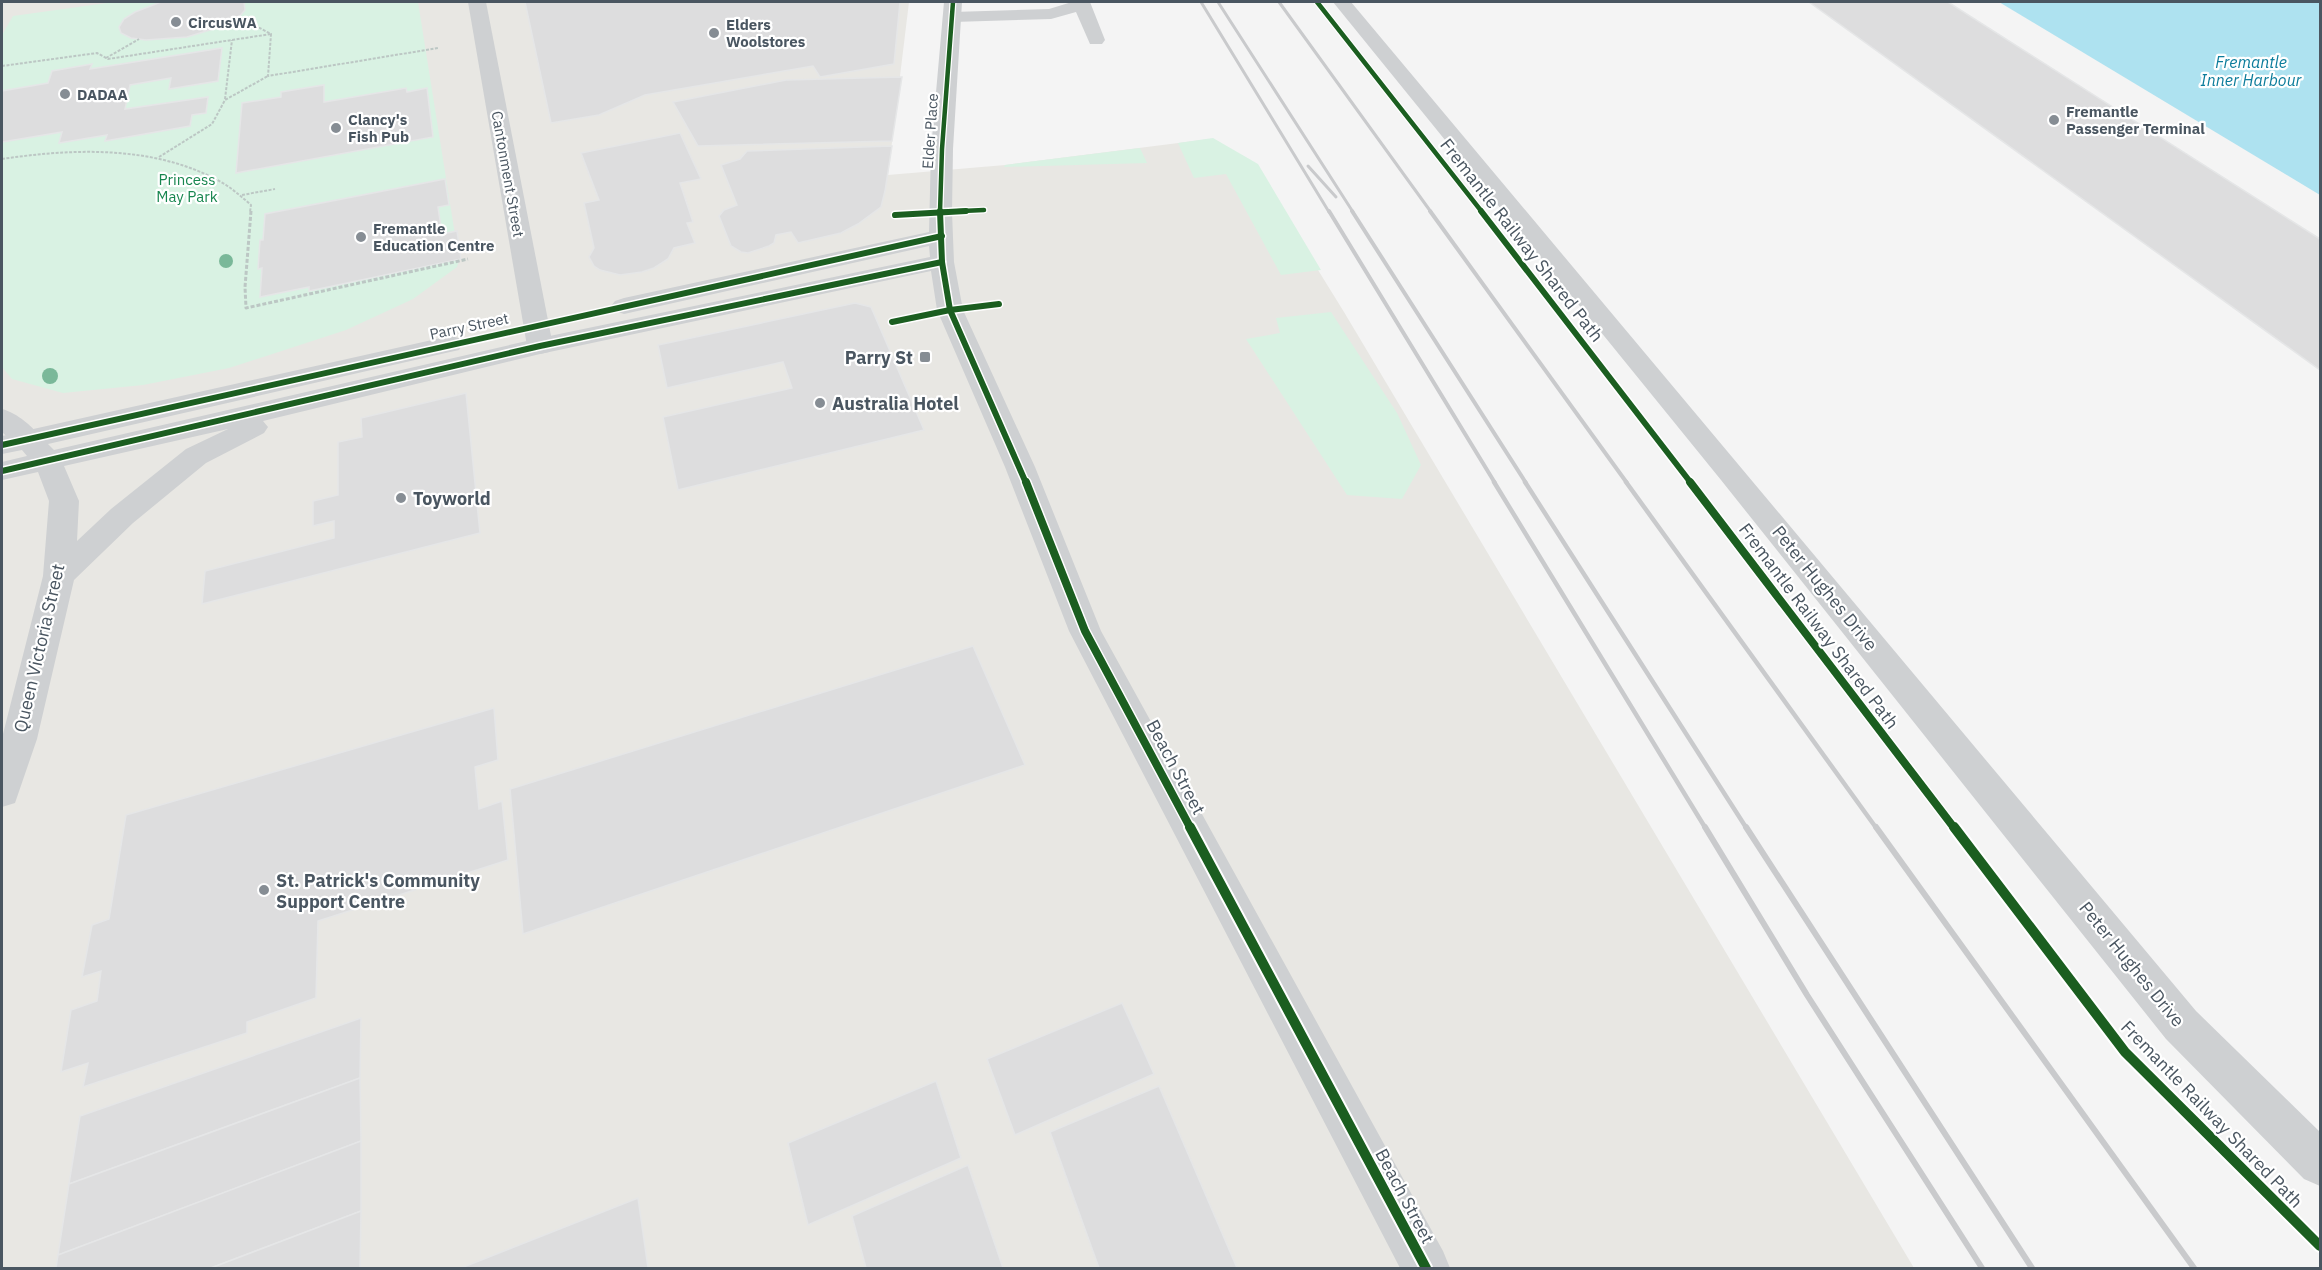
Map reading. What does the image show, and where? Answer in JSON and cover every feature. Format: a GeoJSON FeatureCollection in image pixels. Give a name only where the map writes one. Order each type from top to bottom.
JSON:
{"type":"FeatureCollection","features":[{"type":"Feature","properties":{"kind":"street","name":"Cantonment Street"},"geometry":{"type":"LineString","coordinates":[[477,2],[537,335]]}},
{"type":"Feature","properties":{"kind":"street","name":"Peter Hughes Drive"},"geometry":{"type":"LineString","coordinates":[[1342,2],[1731,473],[2181,1024],[2320,1162]]}},
{"type":"Feature","properties":{"kind":"street","name":"Elder Place"},"geometry":{"type":"LineString","coordinates":[[942,249],[940,212],[942,149],[953,9]]}},
{"type":"Feature","properties":{"kind":"street","name":"Parry Street"},"geometry":{"type":"LineString","coordinates":[[2,471],[26,448],[537,335],[942,249]]}},
{"type":"Feature","properties":{"kind":"street","name":"Beach Street"},"geometry":{"type":"LineString","coordinates":[[942,249],[950,310],[965,350],[1020,467],[1085,631],[1426,1269]]}},
{"type":"Feature","properties":{"kind":"street","name":"Parry Street"},"geometry":{"type":"LineString","coordinates":[[26,448],[298,404],[537,335]]}},
{"type":"Feature","properties":{"kind":"street"},"geometry":{"type":"LineString","coordinates":[[59,576],[122,516],[196,456],[298,404]]}},
{"type":"Feature","properties":{"kind":"street"},"geometry":{"type":"LineString","coordinates":[[2,418],[26,448]]}},
{"type":"Feature","properties":{"kind":"street","name":"Queen Victoria Street"},"geometry":{"type":"LineString","coordinates":[[2,792],[19,739],[59,576],[64,501],[26,448]]}},
{"type":"Feature","properties":{"kind":"lane"},"geometry":{"type":"LineString","coordinates":[[953,9],[1039,8],[1051,14],[1082,3],[1096,40]]}},
{"type":"Feature","properties":{"kind":"path"},"geometry":{"type":"LineString","coordinates":[[239,17],[271,34]]}},
{"type":"Feature","properties":{"kind":"path"},"geometry":{"type":"LineString","coordinates":[[2,66],[97,53],[108,60],[271,34]]}},
{"type":"Feature","properties":{"kind":"path"},"geometry":{"type":"LineString","coordinates":[[268,76],[271,34]]}},
{"type":"Feature","properties":{"kind":"path"},"geometry":{"type":"LineString","coordinates":[[106,58],[139,39]]}},
{"type":"Feature","properties":{"kind":"path"},"geometry":{"type":"LineString","coordinates":[[159,158],[212,124],[225,100],[232,40]]}},
{"type":"Feature","properties":{"kind":"path"},"geometry":{"type":"LineString","coordinates":[[225,100],[268,76],[438,48]]}},
{"type":"Feature","properties":{"kind":"path"},"geometry":{"type":"LineString","coordinates":[[2,159],[79,152],[159,158],[198,170],[220,180],[242,195],[251,205],[245,287],[246,308],[468,260]]}},
{"type":"Feature","properties":{"kind":"path"},"geometry":{"type":"LineString","coordinates":[[242,195],[275,189]]}},
{"type":"Feature","properties":{"kind":"shaded area"},"geometry":{"type":"Polygon","coordinates":[[[2,2],[909,2],[888,175],[1005,165],[1210,139],[1253,165],[1344,312],[1914,1268],[2,1268],[2,2]]]}},
{"type":"Feature","properties":{"kind":"green space","name":"Princess May Park"},"geometry":{"type":"Polygon","coordinates":[[[114,2],[418,2],[459,260],[457,267],[413,299],[346,330],[229,368],[143,385],[63,393],[12,379],[2,367],[2,35],[13,16],[114,2]]]}},
{"type":"Feature","properties":{"kind":"green space"},"geometry":{"type":"Polygon","coordinates":[[[1213,138],[1258,164],[1321,270],[1281,275],[1226,174],[1194,178],[1178,143],[1213,138]]]}},
{"type":"Feature","properties":{"kind":"green space"},"geometry":{"type":"Polygon","coordinates":[[[1140,148],[1147,163],[1004,167],[1005,165],[1140,148]]]}},
{"type":"Feature","properties":{"kind":"green space"},"geometry":{"type":"Polygon","coordinates":[[[1331,312],[1397,413],[1421,465],[1402,499],[1347,495],[1246,339],[1280,333],[1276,318],[1331,312]]]}},
{"type":"Feature","properties":{"kind":"water","name":"Fremantle Inner Harbour"},"geometry":{"type":"Polygon","coordinates":[[[1999,2],[2320,2],[2320,195],[1999,2]]]}},
{"type":"Feature","properties":{"kind":"building","name":"CircusWA"},"geometry":{"type":"Polygon","coordinates":[[[161,2],[244,2],[245,10],[226,25],[187,37],[146,40],[131,38],[121,33],[119,27],[124,19],[161,2]]]}},
{"type":"Feature","properties":{"kind":"building","name":"Elders Woolstores"},"geometry":{"type":"Polygon","coordinates":[[[525,2],[900,2],[894,64],[820,77],[813,66],[645,95],[599,115],[551,123],[525,2]]]}},
{"type":"Feature","properties":{"kind":"building","name":"Fremantle Passenger Terminal"},"geometry":{"type":"Polygon","coordinates":[[[1809,2],[1948,2],[2320,239],[2320,370],[1809,2]]]}},
{"type":"Feature","properties":{"kind":"building","name":"DADAA"},"geometry":{"type":"Polygon","coordinates":[[[222,48],[218,81],[169,89],[171,78],[130,85],[125,109],[208,97],[206,113],[192,115],[190,126],[105,141],[107,135],[59,143],[62,132],[2,142],[2,91],[48,83],[52,71],[92,64],[90,69],[222,48]]]}},
{"type":"Feature","properties":{"kind":"building"},"geometry":{"type":"Polygon","coordinates":[[[902,77],[892,141],[698,146],[673,102],[786,80],[902,77]]]}},
{"type":"Feature","properties":{"kind":"building","name":"Clancy's Fish Pub"},"geometry":{"type":"Polygon","coordinates":[[[324,85],[324,102],[406,88],[407,92],[427,88],[433,137],[236,173],[242,103],[281,97],[281,92],[324,85]]]}},
{"type":"Feature","properties":{"kind":"building"},"geometry":{"type":"Polygon","coordinates":[[[680,133],[701,179],[680,183],[693,222],[687,223],[695,243],[674,248],[668,259],[642,272],[620,275],[600,270],[594,266],[589,257],[594,248],[584,203],[599,200],[581,153],[680,133]]]}},
{"type":"Feature","properties":{"kind":"building"},"geometry":{"type":"Polygon","coordinates":[[[892,146],[881,207],[858,224],[841,233],[798,243],[791,232],[776,235],[774,243],[748,253],[731,246],[719,216],[724,210],[737,205],[721,165],[740,159],[747,151],[892,146]]]}},
{"type":"Feature","properties":{"kind":"building","name":"Fremantle Education Centre"},"geometry":{"type":"Polygon","coordinates":[[[445,179],[449,205],[438,207],[442,234],[457,231],[461,259],[309,291],[309,287],[260,297],[262,268],[258,269],[265,214],[445,179]]]}},
{"type":"Feature","properties":{"kind":"building","name":"Australia Hotel"},"geometry":{"type":"Polygon","coordinates":[[[855,303],[871,307],[924,430],[678,490],[663,417],[792,388],[783,362],[667,388],[658,345],[855,303]]]}},
{"type":"Feature","properties":{"kind":"building","name":"Toyworld"},"geometry":{"type":"Polygon","coordinates":[[[466,393],[480,533],[202,604],[205,571],[334,538],[334,521],[313,526],[313,501],[338,495],[338,442],[362,437],[361,418],[466,393]]]}},
{"type":"Feature","properties":{"kind":"building"},"geometry":{"type":"Polygon","coordinates":[[[973,646],[1025,765],[523,934],[510,789],[973,646]]]}},
{"type":"Feature","properties":{"kind":"building","name":"St. Patrick's Community Support Centre"},"geometry":{"type":"Polygon","coordinates":[[[494,708],[498,760],[475,767],[479,809],[502,801],[508,860],[318,921],[316,998],[247,1022],[247,1033],[83,1087],[88,1063],[61,1072],[71,1010],[97,1001],[101,971],[82,977],[92,925],[109,919],[126,815],[494,708]]]}},
{"type":"Feature","properties":{"kind":"building"},"geometry":{"type":"Polygon","coordinates":[[[1122,1003],[1154,1074],[1015,1135],[987,1059],[1122,1003]]]}},
{"type":"Feature","properties":{"kind":"building"},"geometry":{"type":"Polygon","coordinates":[[[361,1018],[360,1078],[69,1184],[80,1116],[361,1018]]]}},
{"type":"Feature","properties":{"kind":"building"},"geometry":{"type":"Polygon","coordinates":[[[360,1078],[361,1141],[58,1255],[69,1184],[360,1078]]]}},
{"type":"Feature","properties":{"kind":"building"},"geometry":{"type":"Polygon","coordinates":[[[936,1081],[961,1158],[808,1225],[788,1143],[936,1081]]]}},
{"type":"Feature","properties":{"kind":"building"},"geometry":{"type":"Polygon","coordinates":[[[1159,1086],[1237,1268],[1099,1268],[1050,1132],[1159,1086]]]}},
{"type":"Feature","properties":{"kind":"building"},"geometry":{"type":"Polygon","coordinates":[[[361,1141],[361,1211],[211,1268],[56,1268],[58,1255],[361,1141]]]}},
{"type":"Feature","properties":{"kind":"building"},"geometry":{"type":"Polygon","coordinates":[[[968,1165],[1003,1268],[866,1268],[852,1216],[968,1165]]]}},
{"type":"Feature","properties":{"kind":"building"},"geometry":{"type":"Polygon","coordinates":[[[638,1198],[648,1268],[461,1268],[638,1198]]]}},
{"type":"Feature","properties":{"kind":"building"},"geometry":{"type":"Polygon","coordinates":[[[361,1211],[360,1268],[211,1268],[361,1211]]]}},
{"type":"Feature","properties":{"kind":"railway"},"geometry":{"type":"LineString","coordinates":[[1201,2],[1329,212]]}},
{"type":"Feature","properties":{"kind":"railway"},"geometry":{"type":"LineString","coordinates":[[1218,2],[1353,212]]}},
{"type":"Feature","properties":{"kind":"railway"},"geometry":{"type":"LineString","coordinates":[[1279,2],[1431,212]]}},
{"type":"Feature","properties":{"kind":"railway"},"geometry":{"type":"LineString","coordinates":[[1308,166],[1336,197]]}},
{"type":"Feature","properties":{"kind":"railway"},"geometry":{"type":"LineString","coordinates":[[1329,211],[1495,483]]}},
{"type":"Feature","properties":{"kind":"railway"},"geometry":{"type":"LineString","coordinates":[[1352,211],[1526,483]]}},
{"type":"Feature","properties":{"kind":"railway"},"geometry":{"type":"LineString","coordinates":[[1430,211],[1627,483]]}},
{"type":"Feature","properties":{"kind":"railway"},"geometry":{"type":"LineString","coordinates":[[1494,482],[1706,829]]}},
{"type":"Feature","properties":{"kind":"railway"},"geometry":{"type":"LineString","coordinates":[[1525,482],[1747,829]]}},
{"type":"Feature","properties":{"kind":"railway"},"geometry":{"type":"LineString","coordinates":[[1626,482],[1877,829]]}},
{"type":"Feature","properties":{"kind":"railway"},"geometry":{"type":"LineString","coordinates":[[1705,827],[1807,995],[1982,1268]]}},
{"type":"Feature","properties":{"kind":"railway"},"geometry":{"type":"LineString","coordinates":[[1746,827],[2032,1268]]}},
{"type":"Feature","properties":{"kind":"railway"},"geometry":{"type":"LineString","coordinates":[[1876,827],[2194,1268]]}},
{"type":"Feature","properties":{"kind":"cycle path"},"geometry":{"type":"LineString","coordinates":[[953,2],[942,149],[940,212],[942,262],[950,310],[1020,467],[1085,631],[1426,1268]]}},
{"type":"Feature","properties":{"kind":"cycle path","name":"Fremantle Railway Shared Path"},"geometry":{"type":"LineString","coordinates":[[1317,2],[1589,349],[2125,1052],[2320,1246]]}},
{"type":"Feature","properties":{"kind":"cycle path"},"geometry":{"type":"LineString","coordinates":[[895,215],[984,210]]}},
{"type":"Feature","properties":{"kind":"cycle path"},"geometry":{"type":"LineString","coordinates":[[2,445],[942,236]]}},
{"type":"Feature","properties":{"kind":"cycle path"},"geometry":{"type":"LineString","coordinates":[[2,471],[540,346],[942,262]]}},
{"type":"Feature","properties":{"kind":"cycle path"},"geometry":{"type":"LineString","coordinates":[[892,322],[950,310],[999,304]]}},
{"type":"Feature","properties":{"kind":"place","name":"CircusWA"},"geometry":{"type":"Point","coordinates":[176,22]}},
{"type":"Feature","properties":{"kind":"place","name":"Elders Woolstores"},"geometry":{"type":"Point","coordinates":[714,33]}},
{"type":"Feature","properties":{"kind":"place","name":"DADAA"},"geometry":{"type":"Point","coordinates":[65,94]}},
{"type":"Feature","properties":{"kind":"place","name":"Fremantle Passenger Terminal"},"geometry":{"type":"Point","coordinates":[2054,120]}},
{"type":"Feature","properties":{"kind":"place","name":"Clancy's Fish Pub"},"geometry":{"type":"Point","coordinates":[336,128]}},
{"type":"Feature","properties":{"kind":"place","name":"Fremantle Education Centre"},"geometry":{"type":"Point","coordinates":[361,237]}},
{"type":"Feature","properties":{"kind":"place","name":"Parry St"},"geometry":{"type":"Point","coordinates":[925,357]}},
{"type":"Feature","properties":{"kind":"place","name":"Australia Hotel"},"geometry":{"type":"Point","coordinates":[820,403]}},
{"type":"Feature","properties":{"kind":"place","name":"Toyworld"},"geometry":{"type":"Point","coordinates":[401,498]}},
{"type":"Feature","properties":{"kind":"place","name":"St. Patrick's Community Support Centre"},"geometry":{"type":"Point","coordinates":[264,890]}}]}
